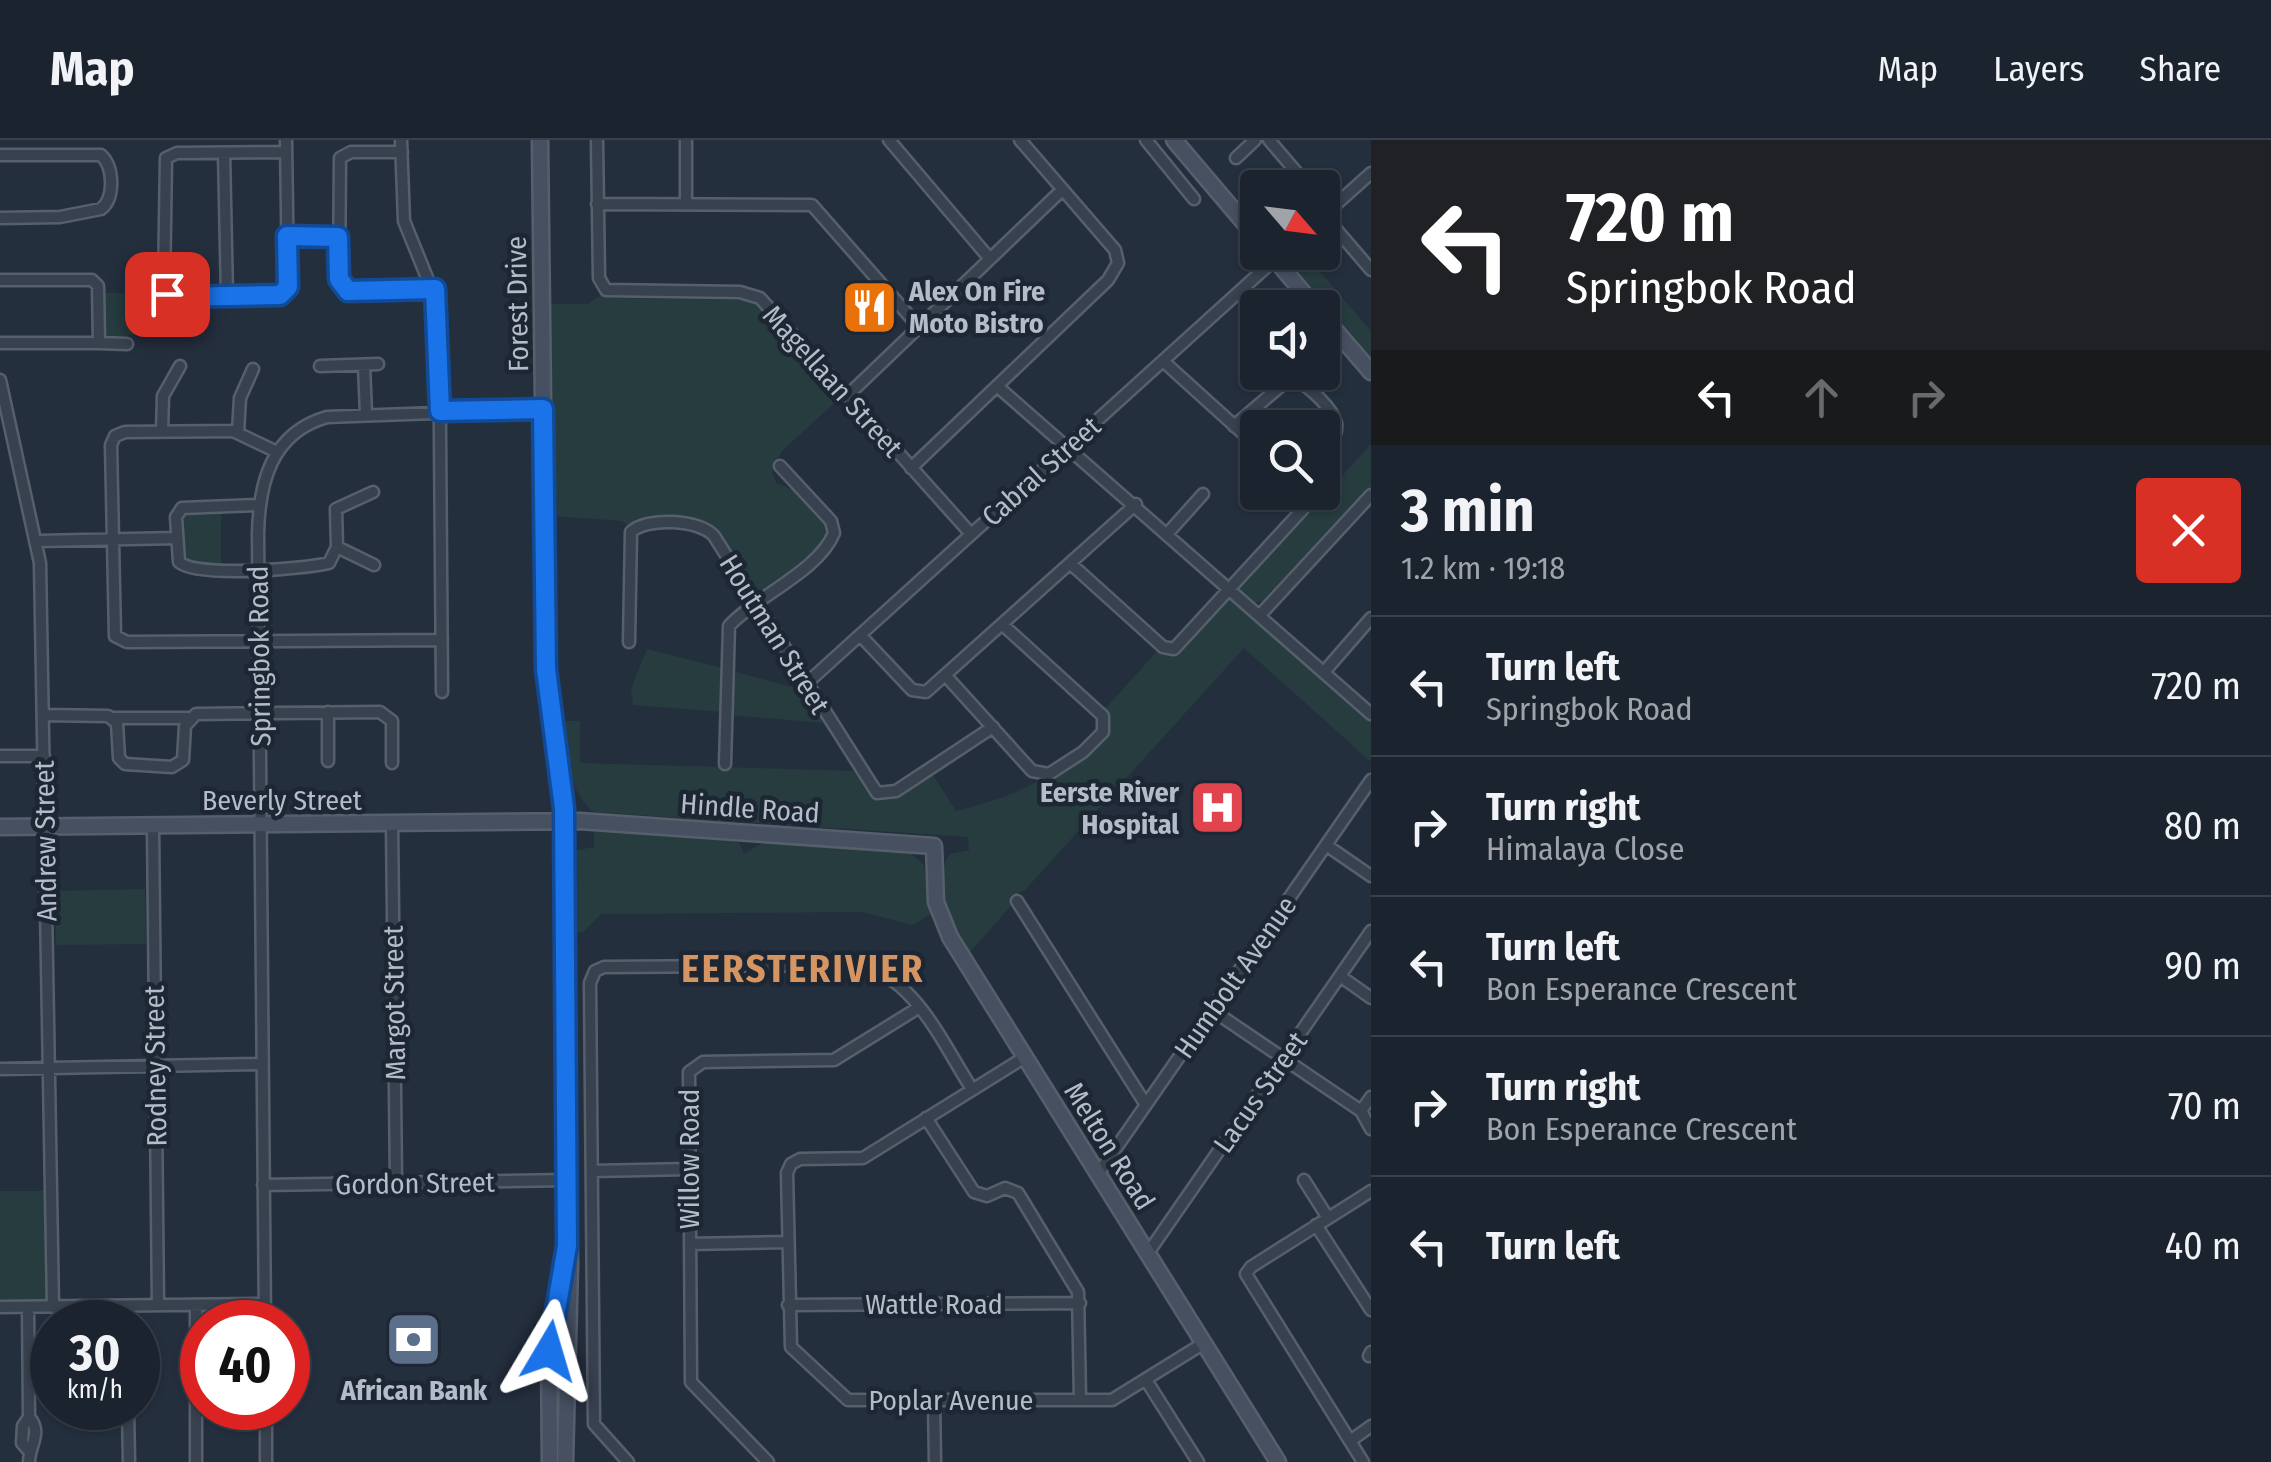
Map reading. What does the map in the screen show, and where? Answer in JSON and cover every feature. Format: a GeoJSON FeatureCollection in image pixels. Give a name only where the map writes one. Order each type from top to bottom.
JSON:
{"type":"FeatureCollection","features":[{"type":"Feature","properties":{"kind":"street","name":"Forest Drive"},"geometry":{"type":"LineString","coordinates":[[540,140],[546,669],[564,822],[565,1462]]}},
{"type":"Feature","properties":{"kind":"street"},"geometry":{"type":"LineString","coordinates":[[596,140],[597,204],[812,205],[919,327]]}},
{"type":"Feature","properties":{"kind":"street"},"geometry":{"type":"LineString","coordinates":[[686,140],[686,202]]}},
{"type":"Feature","properties":{"kind":"street"},"geometry":{"type":"LineString","coordinates":[[889,140],[990,259]]}},
{"type":"Feature","properties":{"kind":"street"},"geometry":{"type":"LineString","coordinates":[[911,468],[1108,280],[1118,264],[1115,250],[1020,140]]}},
{"type":"Feature","properties":{"kind":"street"},"geometry":{"type":"LineString","coordinates":[[1146,140],[1194,199]]}},
{"type":"Feature","properties":{"kind":"street"},"geometry":{"type":"LineString","coordinates":[[1174,140],[1240,218]]}},
{"type":"Feature","properties":{"kind":"street"},"geometry":{"type":"LineString","coordinates":[[1236,158],[1255,140]]}},
{"type":"Feature","properties":{"kind":"street"},"geometry":{"type":"LineString","coordinates":[[1269,140],[1295,170]]}},
{"type":"Feature","properties":{"kind":"street"},"geometry":{"type":"LineString","coordinates":[[286,146],[288,287],[283,293],[174,297],[164,286],[164,162],[177,153],[224,153],[286,146]]}},
{"type":"Feature","properties":{"kind":"street"},"geometry":{"type":"LineString","coordinates":[[435,289],[348,291],[339,279],[342,156],[402,146],[408,236],[435,289],[439,321],[442,692]]}},
{"type":"Feature","properties":{"kind":"street"},"geometry":{"type":"LineString","coordinates":[[224,153],[226,296]]}},
{"type":"Feature","properties":{"kind":"street"},"geometry":{"type":"LineString","coordinates":[[0,156],[101,155],[109,164],[110,195],[106,206],[74,216],[0,218]]}},
{"type":"Feature","properties":{"kind":"street"},"geometry":{"type":"LineString","coordinates":[[1340,199],[1371,172]]}},
{"type":"Feature","properties":{"kind":"street"},"geometry":{"type":"LineString","coordinates":[[1361,182],[1371,191]]}},
{"type":"Feature","properties":{"kind":"street"},"geometry":{"type":"LineString","coordinates":[[847,396],[1062,190]]}},
{"type":"Feature","properties":{"kind":"street","name":"Magellaan Street"},"geometry":{"type":"LineString","coordinates":[[597,204],[599,278],[606,290],[740,292],[760,298],[971,534]]}},
{"type":"Feature","properties":{"kind":"street"},"geometry":{"type":"LineString","coordinates":[[1340,230],[1371,270]]}},
{"type":"Feature","properties":{"kind":"street"},"geometry":{"type":"LineString","coordinates":[[287,236],[338,237]]}},
{"type":"Feature","properties":{"kind":"street","name":"Cabral Street"},"geometry":{"type":"LineString","coordinates":[[808,683],[1260,270]]}},
{"type":"Feature","properties":{"kind":"street"},"geometry":{"type":"LineString","coordinates":[[1287,270],[1302,290]]}},
{"type":"Feature","properties":{"kind":"street"},"geometry":{"type":"LineString","coordinates":[[0,280],[92,280],[98,286],[99,342]]}},
{"type":"Feature","properties":{"kind":"street"},"geometry":{"type":"LineString","coordinates":[[1340,336],[1371,372]]}},
{"type":"Feature","properties":{"kind":"street"},"geometry":{"type":"LineString","coordinates":[[0,343],[127,344]]}},
{"type":"Feature","properties":{"kind":"street"},"geometry":{"type":"LineString","coordinates":[[1164,361],[1240,431]]}},
{"type":"Feature","properties":{"kind":"street"},"geometry":{"type":"LineString","coordinates":[[364,364],[366,414]]}},
{"type":"Feature","properties":{"kind":"street"},"geometry":{"type":"LineString","coordinates":[[320,366],[378,364]]}},
{"type":"Feature","properties":{"kind":"street"},"geometry":{"type":"LineString","coordinates":[[162,432],[163,396],[180,366]]}},
{"type":"Feature","properties":{"kind":"street"},"geometry":{"type":"LineString","coordinates":[[238,432],[240,398],[253,369]]}},
{"type":"Feature","properties":{"kind":"street","name":"Andrew Street"},"geometry":{"type":"LineString","coordinates":[[0,380],[39,541],[54,1300]]}},
{"type":"Feature","properties":{"kind":"street"},"geometry":{"type":"LineString","coordinates":[[1253,410],[1283,384],[1296,380],[1310,389],[1327,410]]}},
{"type":"Feature","properties":{"kind":"street"},"geometry":{"type":"LineString","coordinates":[[998,386],[1070,445],[1371,714]]}},
{"type":"Feature","properties":{"kind":"street"},"geometry":{"type":"LineString","coordinates":[[442,640],[118,639],[112,629],[111,442],[122,432],[238,432],[277,452],[290,434],[316,420],[366,414],[543,409]]}},
{"type":"Feature","properties":{"kind":"street"},"geometry":{"type":"LineString","coordinates":[[1234,426],[1240,421]]}},
{"type":"Feature","properties":{"kind":"street","name":"Springbok Road"},"geometry":{"type":"LineString","coordinates":[[264,1300],[258,504],[277,452]]}},
{"type":"Feature","properties":{"kind":"street"},"geometry":{"type":"LineString","coordinates":[[725,764],[726,632],[733,620],[827,545],[834,533],[832,521],[780,466]]}},
{"type":"Feature","properties":{"kind":"street"},"geometry":{"type":"LineString","coordinates":[[258,504],[185,506],[176,516],[177,559],[186,568],[258,569],[329,564],[336,547],[336,509],[373,492]]}},
{"type":"Feature","properties":{"kind":"street"},"geometry":{"type":"LineString","coordinates":[[1168,533],[1203,494]]}},
{"type":"Feature","properties":{"kind":"street"},"geometry":{"type":"LineString","coordinates":[[1260,616],[1371,495]]}},
{"type":"Feature","properties":{"kind":"street"},"geometry":{"type":"LineString","coordinates":[[860,635],[915,692],[926,692],[1136,504]]}},
{"type":"Feature","properties":{"kind":"street"},"geometry":{"type":"LineString","coordinates":[[1071,564],[1167,648],[1178,648],[1302,510]]}},
{"type":"Feature","properties":{"kind":"street","name":"Houtman Street"},"geometry":{"type":"LineString","coordinates":[[629,642],[629,536],[640,525],[697,525],[708,530],[872,789],[883,795],[896,792],[993,727]]}},
{"type":"Feature","properties":{"kind":"street"},"geometry":{"type":"LineString","coordinates":[[39,541],[176,538]]}},
{"type":"Feature","properties":{"kind":"street"},"geometry":{"type":"LineString","coordinates":[[336,547],[374,565]]}},
{"type":"Feature","properties":{"kind":"street"},"geometry":{"type":"LineString","coordinates":[[1324,672],[1371,618]]}},
{"type":"Feature","properties":{"kind":"street"},"geometry":{"type":"LineString","coordinates":[[946,676],[1032,771],[1043,774],[1084,752],[1105,724],[1100,712],[1003,625]]}},
{"type":"Feature","properties":{"kind":"street"},"geometry":{"type":"LineString","coordinates":[[44,715],[188,718],[196,714],[328,712],[389,716],[392,763]]}},
{"type":"Feature","properties":{"kind":"street"},"geometry":{"type":"LineString","coordinates":[[328,712],[328,762]]}},
{"type":"Feature","properties":{"kind":"street"},"geometry":{"type":"LineString","coordinates":[[113,718],[122,762],[130,767],[172,767],[183,760],[188,718]]}},
{"type":"Feature","properties":{"kind":"street"},"geometry":{"type":"LineString","coordinates":[[0,756],[44,756]]}},
{"type":"Feature","properties":{"kind":"street","name":"Humbolt Avenue"},"geometry":{"type":"LineString","coordinates":[[1098,1174],[1371,780]]}},
{"type":"Feature","properties":{"kind":"street","name":"Beverly Street"},"geometry":{"type":"LineString","coordinates":[[0,827],[564,822]]}},
{"type":"Feature","properties":{"kind":"street","name":"Hindle Road"},"geometry":{"type":"LineString","coordinates":[[564,822],[934,846]]}},
{"type":"Feature","properties":{"kind":"street","name":"Margot Street"},"geometry":{"type":"LineString","coordinates":[[392,824],[396,1182]]}},
{"type":"Feature","properties":{"kind":"street","name":"Rodney Street"},"geometry":{"type":"LineString","coordinates":[[153,826],[158,1300]]}},
{"type":"Feature","properties":{"kind":"street"},"geometry":{"type":"LineString","coordinates":[[1326,844],[1371,876]]}},
{"type":"Feature","properties":{"kind":"street","name":"Melton Road"},"geometry":{"type":"LineString","coordinates":[[934,846],[934,892],[944,925],[1278,1462]]}},
{"type":"Feature","properties":{"kind":"street"},"geometry":{"type":"LineString","coordinates":[[1017,901],[1146,1105]]}},
{"type":"Feature","properties":{"kind":"street","name":"Lacus Street"},"geometry":{"type":"LineString","coordinates":[[1148,1253],[1371,931]]}},
{"type":"Feature","properties":{"kind":"street"},"geometry":{"type":"LineString","coordinates":[[628,1462],[594,1424],[590,983],[597,969],[860,966],[898,982],[972,1089]]}},
{"type":"Feature","properties":{"kind":"street"},"geometry":{"type":"LineString","coordinates":[[1340,976],[1371,998]]}},
{"type":"Feature","properties":{"kind":"street","name":"Willow Road"},"geometry":{"type":"LineString","coordinates":[[768,1462],[692,1386],[688,1075],[696,1064],[834,1060],[918,1008]]}},
{"type":"Feature","properties":{"kind":"street"},"geometry":{"type":"LineString","coordinates":[[1212,1010],[1360,1111],[1371,1129]]}},
{"type":"Feature","properties":{"kind":"street","name":"Poplar Avenue"},"geometry":{"type":"LineString","coordinates":[[1025,1056],[863,1158],[793,1162],[787,1173],[791,1347],[843,1398],[1112,1400],[1204,1343]]}},
{"type":"Feature","properties":{"kind":"street"},"geometry":{"type":"LineString","coordinates":[[0,1069],[262,1064]]}},
{"type":"Feature","properties":{"kind":"street"},"geometry":{"type":"LineString","coordinates":[[1360,1111],[1371,1097]]}},
{"type":"Feature","properties":{"kind":"street"},"geometry":{"type":"LineString","coordinates":[[926,1118],[974,1192],[987,1196],[1006,1188],[1018,1193],[1076,1286],[1080,1303],[1080,1400]]}},
{"type":"Feature","properties":{"kind":"street"},"geometry":{"type":"LineString","coordinates":[[592,1171],[689,1169]]}},
{"type":"Feature","properties":{"kind":"street","name":"Gordon Street"},"geometry":{"type":"LineString","coordinates":[[263,1185],[566,1180]]}},
{"type":"Feature","properties":{"kind":"street"},"geometry":{"type":"LineString","coordinates":[[1304,1180],[1328,1218]]}},
{"type":"Feature","properties":{"kind":"street"},"geometry":{"type":"LineString","coordinates":[[1362,1462],[1246,1278],[1250,1266],[1371,1191]]}},
{"type":"Feature","properties":{"kind":"street"},"geometry":{"type":"LineString","coordinates":[[1316,1226],[1371,1310]]}},
{"type":"Feature","properties":{"kind":"street"},"geometry":{"type":"LineString","coordinates":[[690,1244],[788,1242]]}},
{"type":"Feature","properties":{"kind":"street","name":"Forest Drive"},"geometry":{"type":"LineString","coordinates":[[550,1462],[549,1351],[567,1246]]}},
{"type":"Feature","properties":{"kind":"street","name":"Wattle Road"},"geometry":{"type":"LineString","coordinates":[[788,1305],[1080,1303]]}},
{"type":"Feature","properties":{"kind":"street"},"geometry":{"type":"LineString","coordinates":[[0,1307],[28,1308],[28,1417],[35,1424],[36,1440],[29,1456]]}},
{"type":"Feature","properties":{"kind":"street"},"geometry":{"type":"LineString","coordinates":[[1146,1380],[1198,1462]]}},
{"type":"Feature","properties":{"kind":"street"},"geometry":{"type":"LineString","coordinates":[[934,1400],[934,1462]]}},
{"type":"Feature","properties":{"kind":"street"},"geometry":{"type":"LineString","coordinates":[[1350,1441],[1371,1426]]}},
{"type":"Feature","properties":{"kind":"street"},"geometry":{"type":"LineString","coordinates":[[128,1430],[129,1462]]}},
{"type":"Feature","properties":{"kind":"street"},"geometry":{"type":"LineString","coordinates":[[196,1430],[196,1462]]}},
{"type":"Feature","properties":{"kind":"street"},"geometry":{"type":"LineString","coordinates":[[266,1430],[266,1462]]}},
{"type":"Feature","properties":{"kind":"green space"},"geometry":{"type":"Polygon","coordinates":[[[1292,270],[1319,270],[1336,290],[1308,290],[1292,270]]]}},
{"type":"Feature","properties":{"kind":"green space"},"geometry":{"type":"Polygon","coordinates":[[[102,293],[159,293],[160,299],[146,309],[146,335],[126,335],[126,342],[105,340],[102,293]]]}},
{"type":"Feature","properties":{"kind":"green space"},"geometry":{"type":"Polygon","coordinates":[[[602,294],[612,298],[753,300],[844,394],[781,452],[772,471],[776,483],[803,496],[817,510],[829,537],[767,593],[756,594],[723,541],[702,526],[659,521],[630,527],[622,521],[553,516],[550,304],[588,304],[602,294]]]}},
{"type":"Feature","properties":{"kind":"green space"},"geometry":{"type":"Polygon","coordinates":[[[1340,295],[1371,331],[1371,364],[1340,327],[1340,295]]]}},
{"type":"Feature","properties":{"kind":"green space"},"geometry":{"type":"Polygon","coordinates":[[[1371,444],[1371,489],[1271,600],[1251,603],[1238,590],[1240,585],[1306,510],[1340,510],[1340,478],[1371,444]]]}},
{"type":"Feature","properties":{"kind":"green space"},"geometry":{"type":"Polygon","coordinates":[[[221,509],[221,565],[183,562],[182,512],[221,509]]]}},
{"type":"Feature","properties":{"kind":"green space"},"geometry":{"type":"Polygon","coordinates":[[[1230,598],[1371,719],[1371,762],[1244,648],[1025,890],[1014,895],[1010,907],[969,953],[950,918],[942,877],[950,854],[969,850],[968,837],[594,812],[574,784],[561,721],[580,721],[580,763],[856,771],[872,794],[884,799],[931,772],[956,811],[1021,790],[1053,772],[1107,731],[1103,711],[1160,648],[1183,648],[1230,598]]]}},
{"type":"Feature","properties":{"kind":"green space"},"geometry":{"type":"Polygon","coordinates":[[[647,649],[722,668],[722,712],[633,705],[631,689],[647,649]]]}},
{"type":"Feature","properties":{"kind":"green space"},"geometry":{"type":"Polygon","coordinates":[[[729,670],[807,691],[826,723],[729,715],[729,670]]]}},
{"type":"Feature","properties":{"kind":"green space"},"geometry":{"type":"Polygon","coordinates":[[[594,831],[730,839],[739,843],[744,854],[764,842],[909,852],[924,865],[931,914],[913,925],[862,912],[601,914],[583,932],[574,932],[573,851],[594,847],[594,831]]]}},
{"type":"Feature","properties":{"kind":"green space"},"geometry":{"type":"Polygon","coordinates":[[[145,889],[146,944],[56,945],[55,891],[145,889]]]}},
{"type":"Feature","properties":{"kind":"green space"},"geometry":{"type":"Polygon","coordinates":[[[0,1191],[49,1191],[49,1297],[0,1303],[0,1191]]]}},
{"type":"Feature","properties":{"kind":"place","name":"Alex On Fire Moto Bistro"},"geometry":{"type":"Point","coordinates":[870,307]}},
{"type":"Feature","properties":{"kind":"place","name":"Eerste River Hospital"},"geometry":{"type":"Point","coordinates":[1218,808]}},
{"type":"Feature","properties":{"kind":"place","name":"African Bank"},"geometry":{"type":"Point","coordinates":[414,1339]}},
{"type":"Feature","properties":{"kind":"district","name":"EERSTERIVIER"},"geometry":{"type":"Point","coordinates":[803,969]}},
{"type":"Feature","properties":{"kind":"route"},"geometry":{"type":"LineString","coordinates":[[167,294],[280,295],[288,287],[287,236],[338,237],[339,279],[348,291],[435,289],[439,307],[440,411],[543,409],[546,669],[564,808],[567,1246],[549,1351]]}}]}
